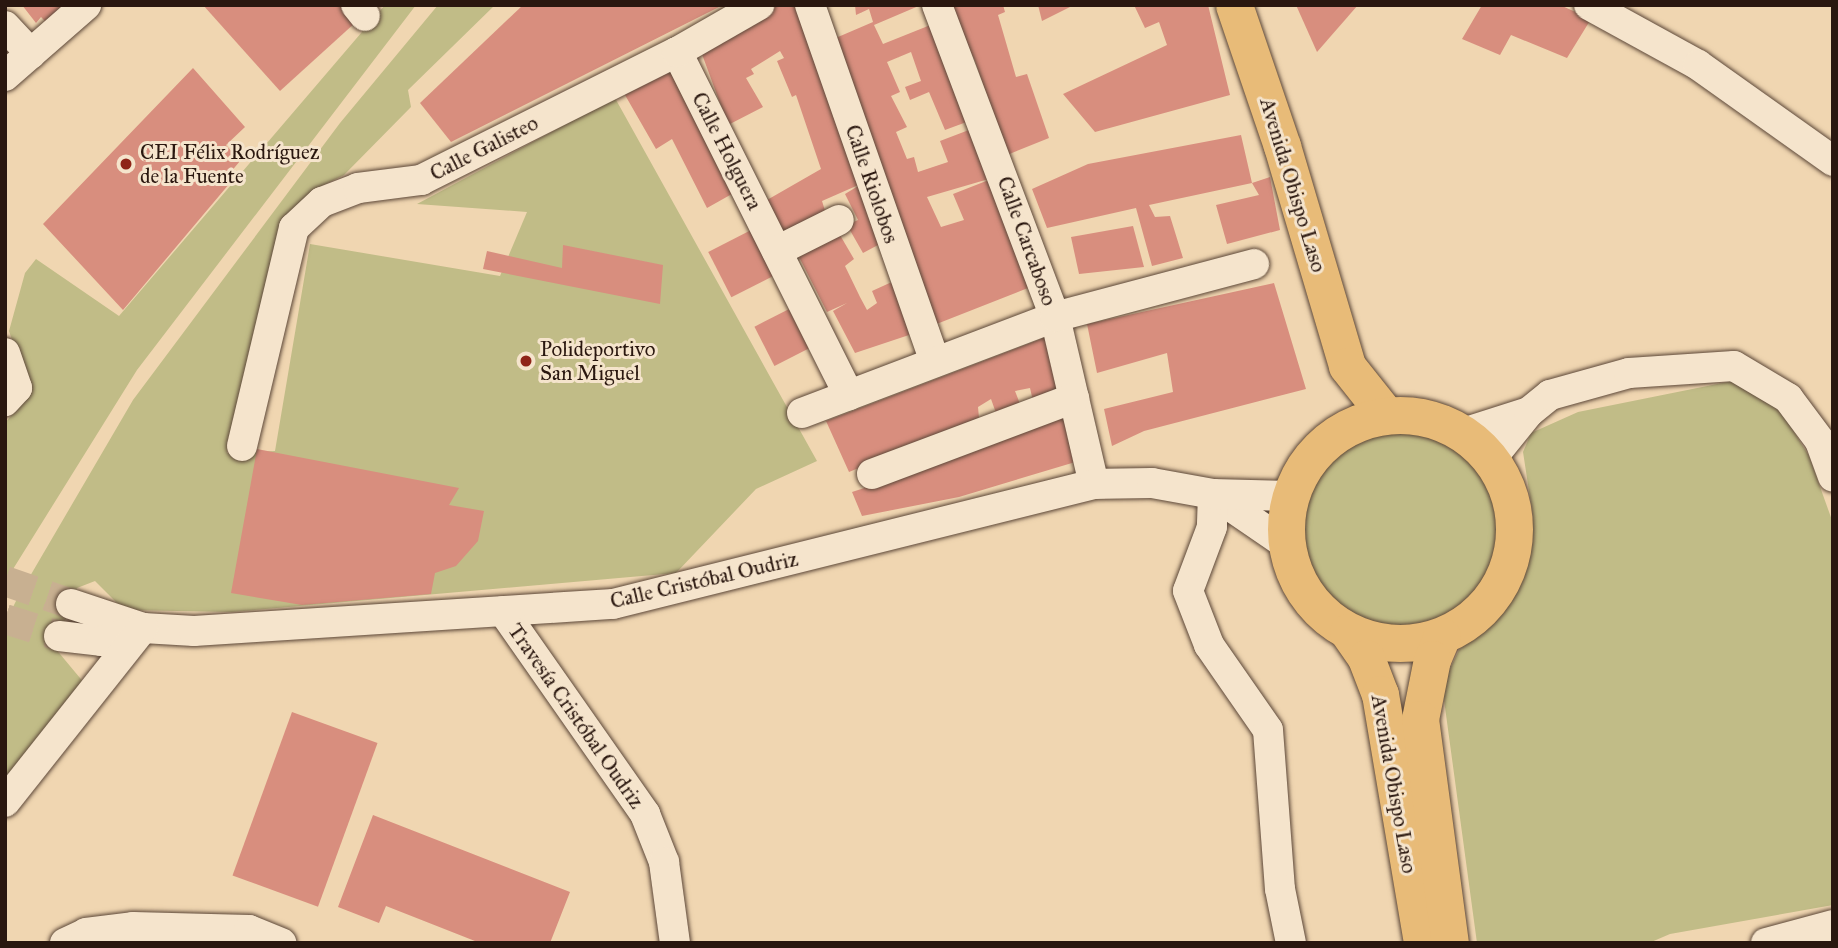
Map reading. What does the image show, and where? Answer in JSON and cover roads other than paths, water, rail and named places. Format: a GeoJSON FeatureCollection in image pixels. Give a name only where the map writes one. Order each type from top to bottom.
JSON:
{"type":"FeatureCollection","features":[{"type":"Feature","properties":{"kind":"main road","name":"Avenida Obispo Laso"},"geometry":{"type":"LineString","coordinates":[[1234,5],[1282,146],[1347,366],[1386,415]]}},
{"type":"Feature","properties":{"kind":"main road","name":"Avenida Obispo Laso"},"geometry":{"type":"LineString","coordinates":[[1336,433],[1347,366]]}},
{"type":"Feature","properties":{"kind":"main road"},"geometry":{"type":"LineString","coordinates":[[1386,415],[1439,421],[1463,433],[1491,459],[1506,485],[1514,514],[1514,545],[1506,574],[1490,600],[1469,622],[1442,636],[1400,643],[1379,642],[1348,632],[1318,610],[1297,580],[1286,544],[1289,496],[1300,472],[1336,433],[1386,415]]}},
{"type":"Feature","properties":{"kind":"main road","name":"Avenida Obispo Laso"},"geometry":{"type":"LineString","coordinates":[[1348,632],[1366,658],[1380,694],[1422,943]]}},
{"type":"Feature","properties":{"kind":"main road","name":"Avenida Obispo Laso"},"geometry":{"type":"LineString","coordinates":[[1442,636],[1432,659],[1420,719],[1450,943]]}},
{"type":"Feature","properties":{"kind":"street"},"geometry":{"type":"LineString","coordinates":[[5,76],[86,5]]}},
{"type":"Feature","properties":{"kind":"street","name":"Calle Riolobos"},"geometry":{"type":"LineString","coordinates":[[810,5],[935,362]]}},
{"type":"Feature","properties":{"kind":"street","name":"Calle Carcaboso"},"geometry":{"type":"LineString","coordinates":[[937,5],[1055,317],[1094,484]]}},
{"type":"Feature","properties":{"kind":"street"},"geometry":{"type":"LineString","coordinates":[[1589,5],[1698,65],[1833,162]]}},
{"type":"Feature","properties":{"kind":"street","name":"Calle Galisteo"},"geometry":{"type":"LineString","coordinates":[[242,446],[294,228],[322,202],[358,188],[421,180],[677,52],[741,10]]}},
{"type":"Feature","properties":{"kind":"street"},"geometry":{"type":"LineString","coordinates":[[5,26],[31,54]]}},
{"type":"Feature","properties":{"kind":"street","name":"Calle Holguera"},"geometry":{"type":"LineString","coordinates":[[677,52],[849,395]]}},
{"type":"Feature","properties":{"kind":"street"},"geometry":{"type":"LineString","coordinates":[[777,251],[839,220]]}},
{"type":"Feature","properties":{"kind":"street"},"geometry":{"type":"LineString","coordinates":[[802,412],[1055,317],[1254,264]]}},
{"type":"Feature","properties":{"kind":"street"},"geometry":{"type":"LineString","coordinates":[[5,353],[17,388],[5,401]]}},
{"type":"Feature","properties":{"kind":"street"},"geometry":{"type":"LineString","coordinates":[[1491,459],[1529,412],[1550,395],[1629,373],[1734,366],[1788,398],[1820,441],[1833,477]]}},
{"type":"Feature","properties":{"kind":"street"},"geometry":{"type":"LineString","coordinates":[[872,474],[1074,398]]}},
{"type":"Feature","properties":{"kind":"street"},"geometry":{"type":"LineString","coordinates":[[1463,433],[1529,412]]}},
{"type":"Feature","properties":{"kind":"street","name":"Calle Cristóbal Oudriz"},"geometry":{"type":"LineString","coordinates":[[71,604],[143,628],[194,631],[613,604],[1094,484],[1152,483],[1213,494],[1289,496]]}},
{"type":"Feature","properties":{"kind":"street"},"geometry":{"type":"LineString","coordinates":[[1213,494],[1212,527],[1188,590],[1209,645],[1268,730],[1280,889],[1291,943]]}},
{"type":"Feature","properties":{"kind":"street","name":"Calle Cristóbal Oudriz"},"geometry":{"type":"LineString","coordinates":[[1213,494],[1286,544]]}},
{"type":"Feature","properties":{"kind":"street","name":"Travesía Cristóbal Oudriz"},"geometry":{"type":"LineString","coordinates":[[503,611],[645,814],[664,862],[675,943]]}},
{"type":"Feature","properties":{"kind":"street"},"geometry":{"type":"LineString","coordinates":[[5,802],[143,628]]}},
{"type":"Feature","properties":{"kind":"street","name":"Calle Cristóbal Oudriz"},"geometry":{"type":"LineString","coordinates":[[60,636],[101,641],[143,628]]}},
{"type":"Feature","properties":{"kind":"street"},"geometry":{"type":"LineString","coordinates":[[1766,943],[1833,925]]}},
{"type":"Feature","properties":{"kind":"street"},"geometry":{"type":"LineString","coordinates":[[65,943],[86,933],[133,927],[249,929],[282,943]]}},
{"type":"Feature","properties":{"kind":"tunnel"},"geometry":{"type":"LineString","coordinates":[[5,581],[71,604]]}},
{"type":"Feature","properties":{"kind":"tunnel"},"geometry":{"type":"LineString","coordinates":[[5,619],[59,636]]}},
{"type":"Feature","properties":{"kind":"place","name":"CEI Félix Rodríguez de la Fuente"},"geometry":{"type":"Point","coordinates":[126,164]}},
{"type":"Feature","properties":{"kind":"place","name":"Polideportivo San Miguel"},"geometry":{"type":"Point","coordinates":[526,361]}}]}
